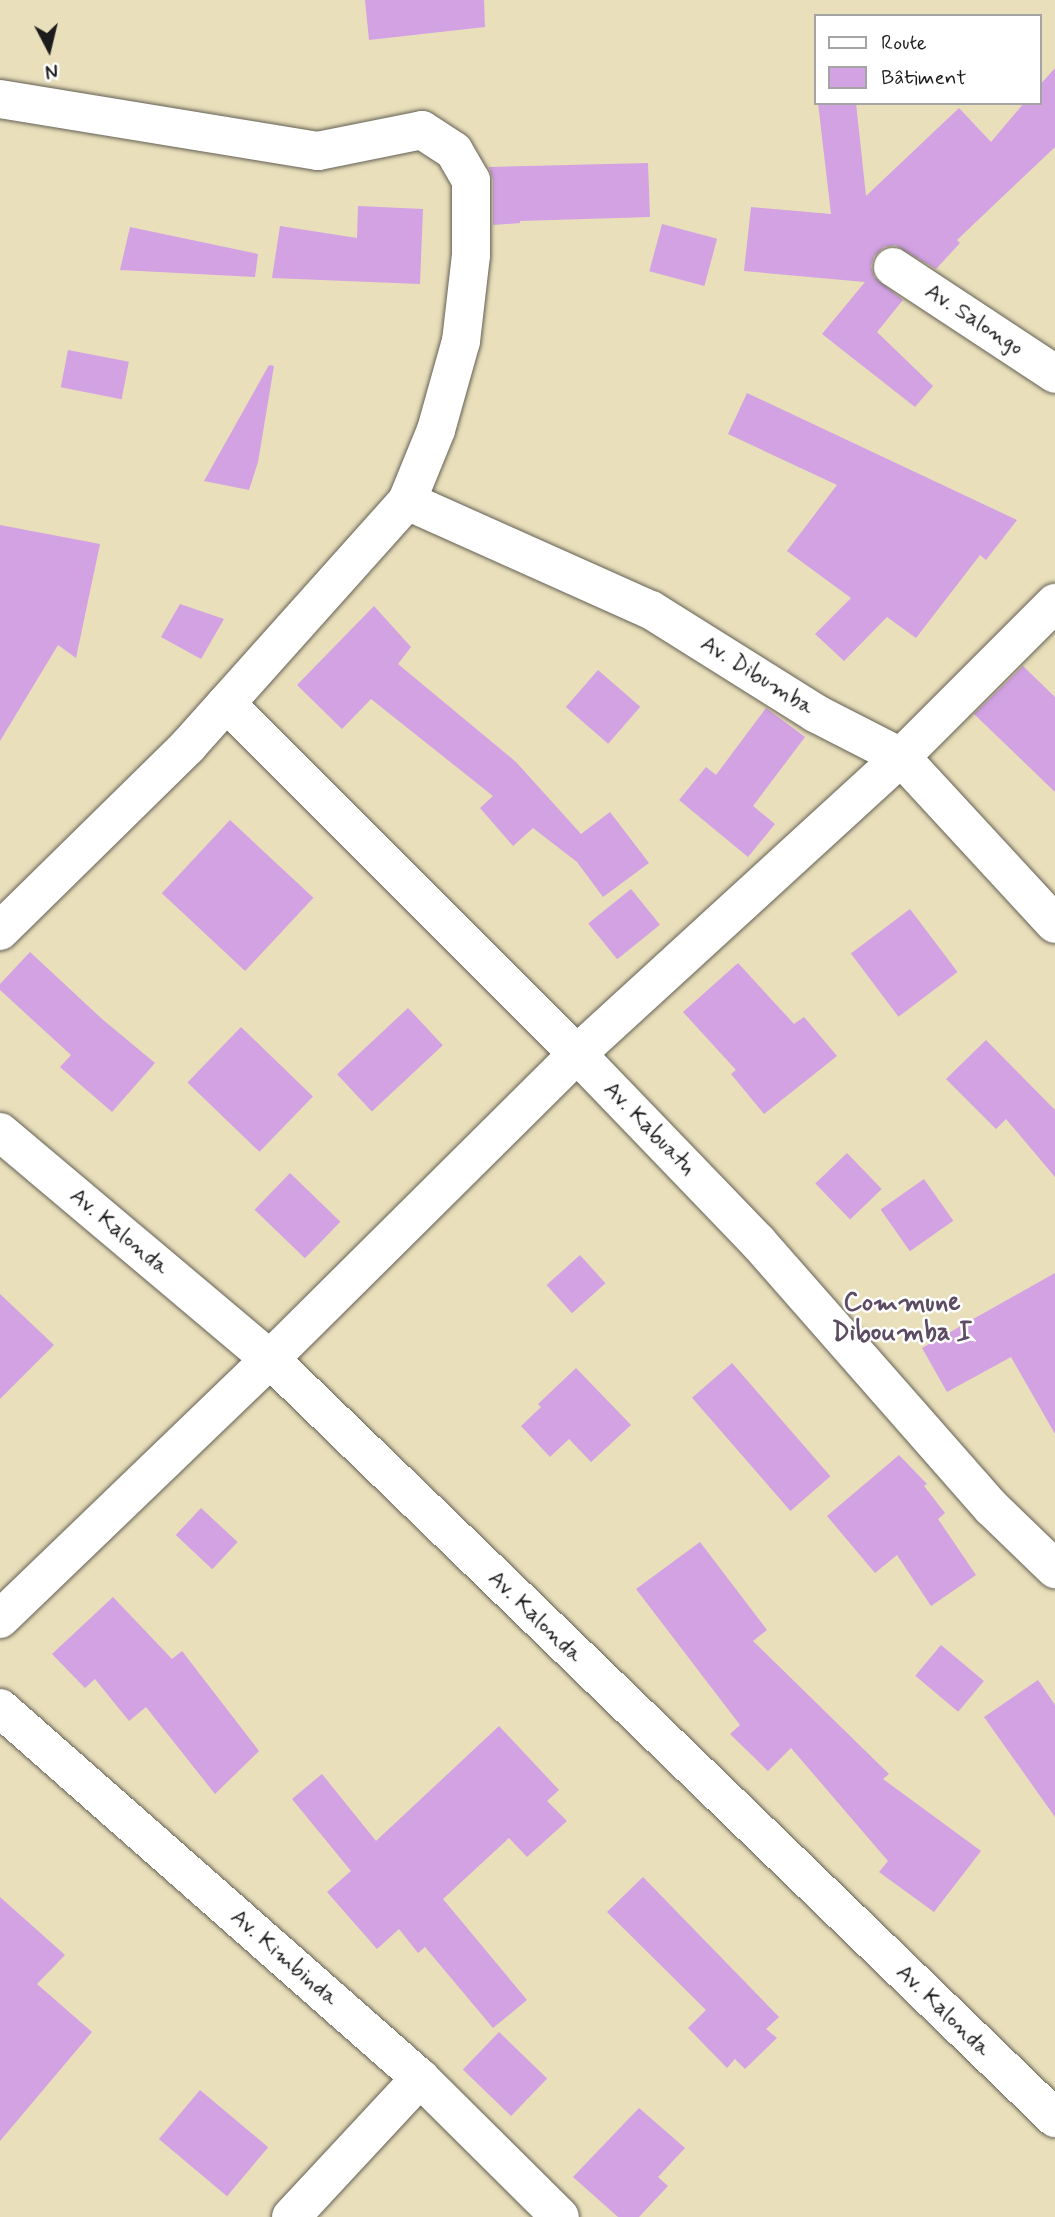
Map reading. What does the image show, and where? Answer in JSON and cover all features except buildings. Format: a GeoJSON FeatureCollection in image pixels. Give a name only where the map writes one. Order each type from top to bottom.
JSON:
{"type":"FeatureCollection","features":[{"type":"Feature","properties":{"kind":"street"},"geometry":{"type":"LineString","coordinates":[[0,99],[317,151],[422,130],[454,151],[471,180],[471,255],[461,341],[436,430],[407,501],[188,746],[0,931]]}},
{"type":"Feature","properties":{"kind":"street","name":"Av. Salongo"},"geometry":{"type":"LineString","coordinates":[[893,267],[1055,374]]}},
{"type":"Feature","properties":{"kind":"street","name":"Av. Dibumba"},"geometry":{"type":"LineString","coordinates":[[407,501],[651,610],[815,713],[901,758],[1055,924]]}},
{"type":"Feature","properties":{"kind":"street"},"geometry":{"type":"LineString","coordinates":[[0,1619],[270,1359],[577,1054],[901,758],[1055,603]]}},
{"type":"Feature","properties":{"kind":"street","name":"Av. Kabuatu"},"geometry":{"type":"LineString","coordinates":[[226,703],[577,1054],[758,1242],[992,1508],[1055,1569]]}},
{"type":"Feature","properties":{"kind":"street","name":"Av. Kalonda"},"geometry":{"type":"LineString","coordinates":[[0,1132],[270,1359],[1055,2118]]}},
{"type":"Feature","properties":{"kind":"street","name":"Av. Kimbinda"},"geometry":{"type":"LineString","coordinates":[[0,1708],[420,2078],[560,2217]]}},
{"type":"Feature","properties":{"kind":"street"},"geometry":{"type":"LineString","coordinates":[[291,2217],[420,2078]]}},
{"type":"Feature","properties":{"kind":"district","name":"Commune Diboumba I"},"geometry":{"type":"Point","coordinates":[902,1319]}}]}
